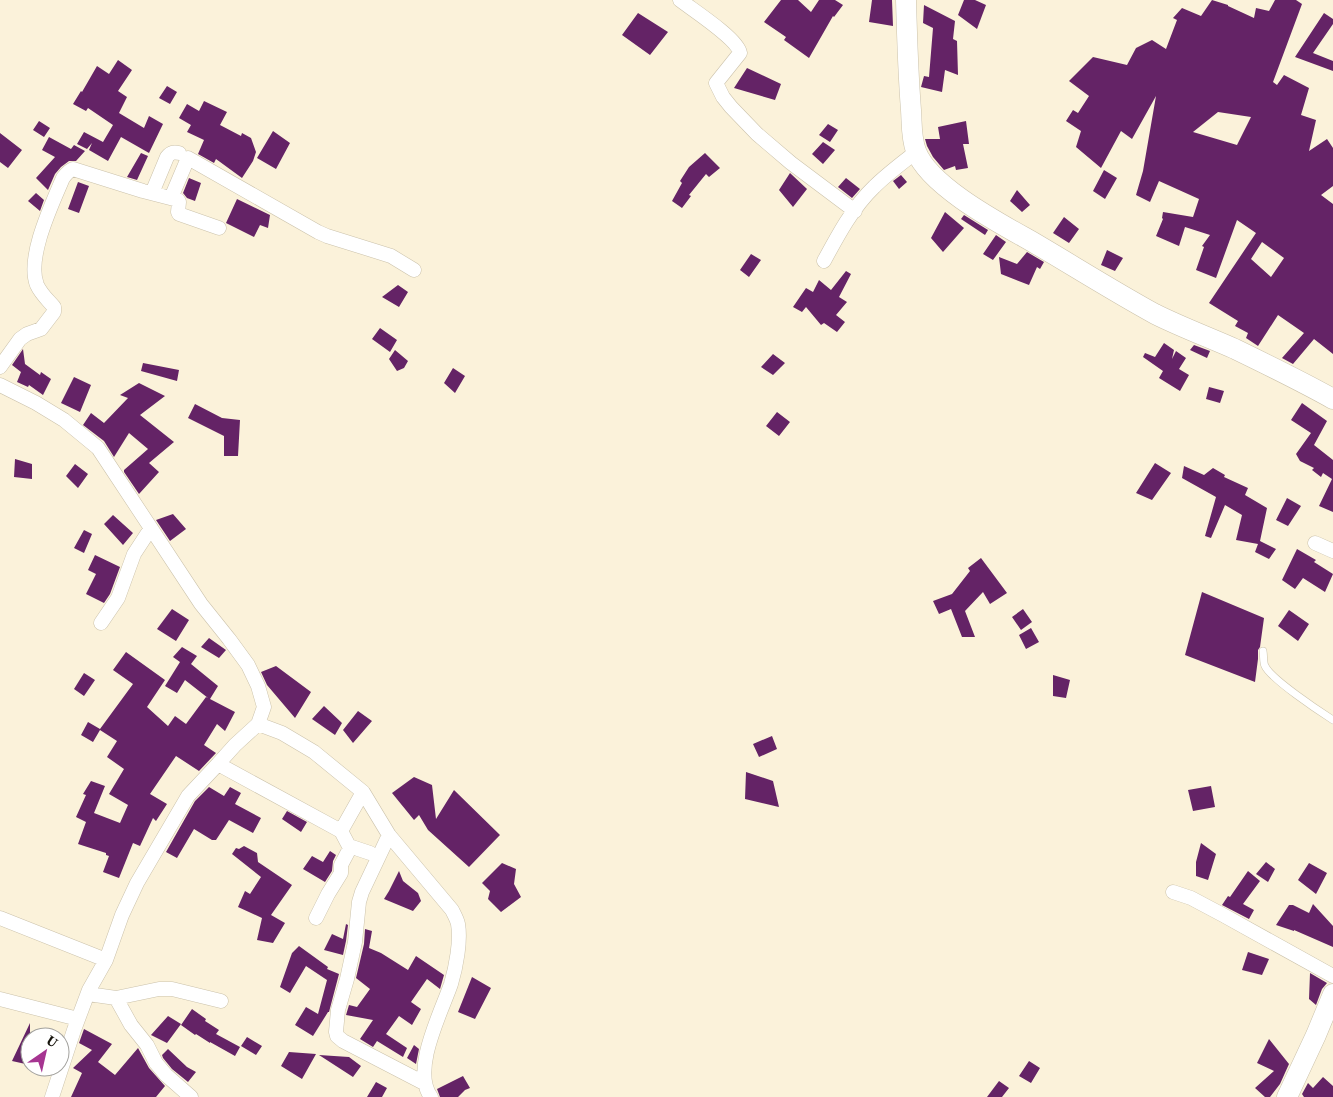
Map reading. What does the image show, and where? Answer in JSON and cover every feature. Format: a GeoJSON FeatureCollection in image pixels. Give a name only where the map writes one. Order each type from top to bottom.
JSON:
{"type":"FeatureCollection","features":[{"type":"Feature","properties":{"kind":"street"},"geometry":{"type":"LineString","coordinates":[[680,0],[730,38],[740,49],[740,53],[716,83],[731,107],[757,134],[791,163],[855,211]]}},
{"type":"Feature","properties":{"kind":"street"},"geometry":{"type":"LineString","coordinates":[[906,0],[908,82],[913,139],[916,152],[923,164],[935,177],[950,190],[985,214],[1155,314],[1303,382],[1333,399]]}},
{"type":"Feature","properties":{"kind":"street"},"geometry":{"type":"LineString","coordinates":[[824,261],[855,211],[873,188],[892,170],[916,152]]}},
{"type":"Feature","properties":{"kind":"street"},"geometry":{"type":"LineString","coordinates":[[152,193],[167,157],[170,153],[179,153]]}},
{"type":"Feature","properties":{"kind":"street"},"geometry":{"type":"LineString","coordinates":[[170,198],[188,158],[323,234],[390,256],[414,270]]}},
{"type":"Feature","properties":{"kind":"street"},"geometry":{"type":"LineString","coordinates":[[0,367],[20,338],[42,329],[54,312],[54,306],[40,291],[34,273],[37,249],[47,218],[66,173],[73,169],[170,198],[179,202],[179,214],[218,228]]}},
{"type":"Feature","properties":{"kind":"street"},"geometry":{"type":"LineString","coordinates":[[0,385],[64,420],[98,448],[201,604],[248,665],[258,686],[264,707],[258,724],[235,744],[188,796],[137,883],[122,916],[106,960],[88,994],[78,1019],[52,1097]]}},
{"type":"Feature","properties":{"kind":"street"},"geometry":{"type":"LineString","coordinates":[[101,623],[118,598],[134,554],[150,528]]}},
{"type":"Feature","properties":{"kind":"street"},"geometry":{"type":"LineString","coordinates":[[1315,543],[1333,552]]}},
{"type":"Feature","properties":{"kind":"street"},"geometry":{"type":"LineString","coordinates":[[258,724],[282,733],[314,752],[363,792],[389,835],[452,910],[458,922],[458,952],[453,975],[425,1061],[428,1093]]}},
{"type":"Feature","properties":{"kind":"street"},"geometry":{"type":"LineString","coordinates":[[218,764],[341,830],[350,848]]}},
{"type":"Feature","properties":{"kind":"street"},"geometry":{"type":"LineString","coordinates":[[341,830],[363,792]]}},
{"type":"Feature","properties":{"kind":"street"},"geometry":{"type":"LineString","coordinates":[[389,835],[360,898],[355,942],[348,979],[338,1010],[336,1032],[339,1039],[428,1093]]}},
{"type":"Feature","properties":{"kind":"street"},"geometry":{"type":"LineString","coordinates":[[350,848],[370,853]]}},
{"type":"Feature","properties":{"kind":"street"},"geometry":{"type":"LineString","coordinates":[[316,918],[328,894],[342,873],[341,865],[350,848]]}},
{"type":"Feature","properties":{"kind":"street"},"geometry":{"type":"LineString","coordinates":[[1173,892],[1191,898],[1333,976]]}},
{"type":"Feature","properties":{"kind":"street"},"geometry":{"type":"LineString","coordinates":[[0,918],[106,960]]}},
{"type":"Feature","properties":{"kind":"street"},"geometry":{"type":"LineString","coordinates":[[88,994],[116,998],[159,989],[172,989],[221,1001]]}},
{"type":"Feature","properties":{"kind":"street"},"geometry":{"type":"LineString","coordinates":[[1287,1097],[1333,994]]}},
{"type":"Feature","properties":{"kind":"street"},"geometry":{"type":"LineString","coordinates":[[116,998],[131,1025],[147,1045],[156,1063],[166,1075],[191,1097]]}},
{"type":"Feature","properties":{"kind":"street"},"geometry":{"type":"LineString","coordinates":[[0,999],[78,1019]]}},
{"type":"Feature","properties":{"kind":"lane"},"geometry":{"type":"LineString","coordinates":[[1263,651],[1265,667],[1270,673],[1285,687],[1333,720]]}},
{"type":"Feature","properties":{"kind":"building"},"geometry":{"type":"Polygon","coordinates":[[[781,0],[798,0],[811,12],[819,0],[835,0],[843,5],[833,16],[809,58],[784,40],[786,37],[764,22],[781,0]]]}},
{"type":"Feature","properties":{"kind":"building"},"geometry":{"type":"Polygon","coordinates":[[[872,0],[892,0],[893,26],[869,22],[872,0]]]}},
{"type":"Feature","properties":{"kind":"building"},"geometry":{"type":"Polygon","coordinates":[[[964,0],[975,0],[986,5],[977,29],[958,15],[964,0]]]}},
{"type":"Feature","properties":{"kind":"building"},"geometry":{"type":"Polygon","coordinates":[[[1212,0],[1228,5],[1254,18],[1256,8],[1269,11],[1275,0],[1296,0],[1302,4],[1273,82],[1277,85],[1284,75],[1309,88],[1301,115],[1316,120],[1309,151],[1327,139],[1333,148],[1333,186],[1321,195],[1333,204],[1333,354],[1314,339],[1293,364],[1282,358],[1304,333],[1278,315],[1258,346],[1246,338],[1248,333],[1235,326],[1238,321],[1209,303],[1256,233],[1237,220],[1216,278],[1196,270],[1204,247],[1202,246],[1210,235],[1185,227],[1179,246],[1156,236],[1163,219],[1163,212],[1193,217],[1199,199],[1159,181],[1150,202],[1136,195],[1143,171],[1156,96],[1132,139],[1121,131],[1101,168],[1076,147],[1081,131],[1066,121],[1073,110],[1078,113],[1089,96],[1069,81],[1093,57],[1127,65],[1136,48],[1152,40],[1166,49],[1177,20],[1173,18],[1182,8],[1201,16],[1212,0]],[[1218,112],[1193,132],[1237,145],[1251,117],[1218,112]],[[1262,242],[1251,259],[1271,277],[1284,258],[1262,242]]]}},
{"type":"Feature","properties":{"kind":"building"},"geometry":{"type":"Polygon","coordinates":[[[924,5],[955,21],[953,39],[957,41],[958,75],[945,70],[942,92],[921,87],[924,76],[929,77],[933,28],[923,23],[924,5]]]}},
{"type":"Feature","properties":{"kind":"building"},"geometry":{"type":"Polygon","coordinates":[[[638,13],[668,32],[650,55],[622,35],[638,13]]]}},
{"type":"Feature","properties":{"kind":"building"},"geometry":{"type":"Polygon","coordinates":[[[1324,13],[1333,19],[1333,24],[1313,53],[1333,61],[1333,71],[1295,57],[1324,13]]]}},
{"type":"Feature","properties":{"kind":"building"},"geometry":{"type":"Polygon","coordinates":[[[118,60],[132,70],[118,91],[127,97],[119,113],[144,128],[149,116],[163,124],[149,153],[121,137],[108,161],[89,150],[92,143],[87,149],[77,144],[84,132],[103,142],[113,125],[88,108],[86,111],[73,104],[97,66],[109,74],[118,60]]]}},
{"type":"Feature","properties":{"kind":"building"},"geometry":{"type":"Polygon","coordinates":[[[747,68],[781,84],[775,100],[734,88],[747,68]]]}},
{"type":"Feature","properties":{"kind":"building"},"geometry":{"type":"Polygon","coordinates":[[[167,86],[177,92],[170,104],[159,98],[167,86]]]}},
{"type":"Feature","properties":{"kind":"building"},"geometry":{"type":"Polygon","coordinates":[[[204,101],[227,112],[220,125],[241,136],[242,133],[251,138],[256,152],[253,161],[242,178],[216,159],[214,163],[198,154],[204,140],[187,132],[191,125],[179,118],[187,104],[199,111],[204,101]]]}},
{"type":"Feature","properties":{"kind":"building"},"geometry":{"type":"Polygon","coordinates":[[[39,121],[50,128],[44,137],[33,130],[39,121]]]}},
{"type":"Feature","properties":{"kind":"building"},"geometry":{"type":"Polygon","coordinates":[[[966,121],[969,144],[963,144],[968,168],[956,170],[955,166],[944,170],[933,157],[925,139],[940,139],[938,127],[966,121]]]}},
{"type":"Feature","properties":{"kind":"building"},"geometry":{"type":"Polygon","coordinates":[[[828,124],[838,130],[830,142],[819,135],[828,124]]]}},
{"type":"Feature","properties":{"kind":"building"},"geometry":{"type":"Polygon","coordinates":[[[273,131],[290,143],[276,169],[257,158],[273,131]]]}},
{"type":"Feature","properties":{"kind":"building"},"geometry":{"type":"Polygon","coordinates":[[[0,133],[22,150],[8,168],[0,162],[0,133]]]}},
{"type":"Feature","properties":{"kind":"building"},"geometry":{"type":"Polygon","coordinates":[[[49,137],[71,149],[74,145],[85,151],[76,161],[69,161],[61,167],[55,174],[48,190],[36,178],[55,157],[42,150],[49,137]]]}},
{"type":"Feature","properties":{"kind":"building"},"geometry":{"type":"Polygon","coordinates":[[[823,142],[835,150],[823,164],[812,154],[823,142]]]}},
{"type":"Feature","properties":{"kind":"building"},"geometry":{"type":"Polygon","coordinates":[[[141,153],[148,156],[137,180],[127,177],[141,153]]]}},
{"type":"Feature","properties":{"kind":"building"},"geometry":{"type":"Polygon","coordinates":[[[705,153],[720,168],[709,177],[706,174],[689,195],[691,196],[682,208],[672,201],[682,183],[680,181],[689,167],[705,153]]]}},
{"type":"Feature","properties":{"kind":"building"},"geometry":{"type":"Polygon","coordinates":[[[1104,170],[1117,178],[1105,199],[1093,191],[1104,170]]]}},
{"type":"Feature","properties":{"kind":"building"},"geometry":{"type":"Polygon","coordinates":[[[790,173],[807,189],[793,207],[779,190],[790,173]]]}},
{"type":"Feature","properties":{"kind":"building"},"geometry":{"type":"Polygon","coordinates":[[[901,175],[907,182],[899,189],[893,181],[901,175]]]}},
{"type":"Feature","properties":{"kind":"building"},"geometry":{"type":"Polygon","coordinates":[[[189,178],[201,183],[195,201],[187,198],[183,193],[189,178]]]}},
{"type":"Feature","properties":{"kind":"building"},"geometry":{"type":"Polygon","coordinates":[[[846,178],[860,189],[852,198],[838,187],[846,178]]]}},
{"type":"Feature","properties":{"kind":"building"},"geometry":{"type":"Polygon","coordinates":[[[78,182],[89,186],[79,213],[68,209],[78,182]]]}},
{"type":"Feature","properties":{"kind":"building"},"geometry":{"type":"Polygon","coordinates":[[[1017,190],[1030,205],[1022,212],[1010,201],[1017,190]]]}},
{"type":"Feature","properties":{"kind":"building"},"geometry":{"type":"Polygon","coordinates":[[[36,193],[44,200],[40,211],[28,201],[36,193]]]}},
{"type":"Feature","properties":{"kind":"building"},"geometry":{"type":"Polygon","coordinates":[[[237,199],[270,215],[268,228],[260,225],[254,237],[226,223],[237,199]]]}},
{"type":"Feature","properties":{"kind":"building"},"geometry":{"type":"Polygon","coordinates":[[[945,212],[964,228],[943,252],[931,238],[945,212]]]}},
{"type":"Feature","properties":{"kind":"building"},"geometry":{"type":"Polygon","coordinates":[[[964,215],[988,230],[985,235],[961,219],[964,215]]]}},
{"type":"Feature","properties":{"kind":"building"},"geometry":{"type":"Polygon","coordinates":[[[1064,217],[1079,229],[1069,243],[1053,233],[1064,217]]]}},
{"type":"Feature","properties":{"kind":"building"},"geometry":{"type":"Polygon","coordinates":[[[996,235],[1006,242],[993,260],[983,254],[996,235]]]}},
{"type":"Feature","properties":{"kind":"building"},"geometry":{"type":"Polygon","coordinates":[[[1107,250],[1123,258],[1115,271],[1101,265],[1107,250]]]}},
{"type":"Feature","properties":{"kind":"building"},"geometry":{"type":"Polygon","coordinates":[[[1027,252],[1044,262],[1040,269],[1037,267],[1029,285],[1001,274],[999,257],[1017,264],[1027,252]]]}},
{"type":"Feature","properties":{"kind":"building"},"geometry":{"type":"Polygon","coordinates":[[[751,254],[761,260],[749,277],[740,270],[751,254]]]}},
{"type":"Feature","properties":{"kind":"building"},"geometry":{"type":"Polygon","coordinates":[[[846,271],[851,274],[839,297],[847,302],[836,315],[845,322],[837,332],[824,323],[821,325],[806,307],[802,312],[793,307],[806,288],[813,292],[819,280],[831,290],[846,271]]]}},
{"type":"Feature","properties":{"kind":"building"},"geometry":{"type":"Polygon","coordinates":[[[398,285],[408,292],[399,307],[382,297],[398,285]]]}},
{"type":"Feature","properties":{"kind":"building"},"geometry":{"type":"Polygon","coordinates":[[[380,328],[397,340],[390,352],[372,339],[380,328]]]}},
{"type":"Feature","properties":{"kind":"building"},"geometry":{"type":"Polygon","coordinates":[[[1164,343],[1174,350],[1172,359],[1176,351],[1186,358],[1179,369],[1189,375],[1180,391],[1159,378],[1163,371],[1143,357],[1145,353],[1155,357],[1164,343]]]}},
{"type":"Feature","properties":{"kind":"building"},"geometry":{"type":"Polygon","coordinates":[[[1194,345],[1210,351],[1207,358],[1190,350],[1194,345]]]}},
{"type":"Feature","properties":{"kind":"building"},"geometry":{"type":"Polygon","coordinates":[[[23,349],[25,364],[40,375],[41,372],[51,379],[43,395],[29,385],[28,387],[17,382],[21,372],[12,365],[23,349]]]}},
{"type":"Feature","properties":{"kind":"building"},"geometry":{"type":"Polygon","coordinates":[[[395,350],[408,361],[404,368],[397,371],[389,359],[395,350]]]}},
{"type":"Feature","properties":{"kind":"building"},"geometry":{"type":"Polygon","coordinates":[[[773,354],[785,363],[773,375],[761,367],[773,354]]]}},
{"type":"Feature","properties":{"kind":"building"},"geometry":{"type":"Polygon","coordinates":[[[143,363],[179,370],[177,381],[141,371],[143,363]]]}},
{"type":"Feature","properties":{"kind":"building"},"geometry":{"type":"Polygon","coordinates":[[[453,368],[465,376],[455,393],[444,383],[453,368]]]}},
{"type":"Feature","properties":{"kind":"building"},"geometry":{"type":"Polygon","coordinates":[[[74,377],[91,385],[80,412],[61,403],[74,377]]]}},
{"type":"Feature","properties":{"kind":"building"},"geometry":{"type":"Polygon","coordinates":[[[139,383],[165,396],[140,415],[174,442],[149,463],[159,472],[139,494],[124,470],[148,449],[129,433],[114,457],[104,441],[83,425],[91,413],[104,423],[128,398],[120,395],[139,383]]]}},
{"type":"Feature","properties":{"kind":"building"},"geometry":{"type":"Polygon","coordinates":[[[1209,387],[1224,391],[1220,403],[1206,399],[1209,387]]]}},
{"type":"Feature","properties":{"kind":"building"},"geometry":{"type":"Polygon","coordinates":[[[1302,403],[1327,421],[1314,445],[1333,460],[1333,512],[1319,506],[1332,479],[1323,473],[1321,477],[1312,470],[1314,468],[1300,461],[1296,454],[1311,433],[1291,420],[1302,403]]]}},
{"type":"Feature","properties":{"kind":"building"},"geometry":{"type":"Polygon","coordinates":[[[195,404],[222,418],[240,420],[238,456],[224,456],[224,436],[188,418],[195,404]]]}},
{"type":"Feature","properties":{"kind":"building"},"geometry":{"type":"Polygon","coordinates":[[[777,412],[790,422],[779,436],[766,426],[777,412]]]}},
{"type":"Feature","properties":{"kind":"building"},"geometry":{"type":"Polygon","coordinates":[[[15,459],[32,464],[32,479],[14,477],[15,459]]]}},
{"type":"Feature","properties":{"kind":"building"},"geometry":{"type":"Polygon","coordinates":[[[1155,463],[1171,473],[1152,500],[1136,493],[1155,463]]]}},
{"type":"Feature","properties":{"kind":"building"},"geometry":{"type":"Polygon","coordinates":[[[75,464],[88,474],[78,488],[66,476],[75,464]]]}},
{"type":"Feature","properties":{"kind":"building"},"geometry":{"type":"Polygon","coordinates":[[[1184,466],[1204,475],[1213,468],[1225,475],[1224,477],[1248,488],[1245,495],[1267,508],[1260,541],[1276,549],[1269,559],[1255,552],[1258,544],[1236,540],[1242,515],[1225,505],[1211,538],[1205,536],[1216,497],[1182,478],[1184,466]]]}},
{"type":"Feature","properties":{"kind":"building"},"geometry":{"type":"Polygon","coordinates":[[[1287,498],[1301,506],[1288,526],[1276,520],[1287,498]]]}},
{"type":"Feature","properties":{"kind":"building"},"geometry":{"type":"Polygon","coordinates":[[[173,514],[186,529],[170,541],[156,520],[173,514]]]}},
{"type":"Feature","properties":{"kind":"building"},"geometry":{"type":"Polygon","coordinates":[[[113,515],[133,533],[123,545],[104,524],[113,515]]]}},
{"type":"Feature","properties":{"kind":"building"},"geometry":{"type":"Polygon","coordinates":[[[84,530],[92,534],[84,553],[74,548],[84,530]]]}},
{"type":"Feature","properties":{"kind":"building"},"geometry":{"type":"Polygon","coordinates":[[[1297,549],[1316,560],[1314,562],[1333,574],[1325,592],[1303,578],[1295,589],[1282,580],[1297,549]]]}},
{"type":"Feature","properties":{"kind":"building"},"geometry":{"type":"Polygon","coordinates":[[[95,555],[120,567],[110,594],[104,603],[86,594],[96,574],[88,570],[95,555]]]}},
{"type":"Feature","properties":{"kind":"building"},"geometry":{"type":"Polygon","coordinates":[[[981,558],[1007,593],[990,604],[983,592],[965,611],[975,637],[962,637],[951,609],[939,614],[933,601],[952,594],[970,571],[968,568],[981,558]]]}},
{"type":"Feature","properties":{"kind":"building"},"geometry":{"type":"Polygon","coordinates":[[[1202,592],[1264,618],[1255,682],[1185,655],[1202,592]]]}},
{"type":"Feature","properties":{"kind":"building"},"geometry":{"type":"Polygon","coordinates":[[[172,609],[189,620],[176,641],[157,629],[172,609]]]}},
{"type":"Feature","properties":{"kind":"building"},"geometry":{"type":"Polygon","coordinates":[[[1023,609],[1032,622],[1021,630],[1012,617],[1023,609]]]}},
{"type":"Feature","properties":{"kind":"building"},"geometry":{"type":"Polygon","coordinates":[[[1289,610],[1309,624],[1298,641],[1278,626],[1289,610]]]}},
{"type":"Feature","properties":{"kind":"building"},"geometry":{"type":"Polygon","coordinates":[[[1031,628],[1039,642],[1026,649],[1019,635],[1031,628]]]}},
{"type":"Feature","properties":{"kind":"building"},"geometry":{"type":"Polygon","coordinates":[[[209,638],[226,650],[219,658],[201,647],[209,638]]]}},
{"type":"Feature","properties":{"kind":"building"},"geometry":{"type":"Polygon","coordinates":[[[182,647],[197,656],[191,664],[218,686],[210,699],[235,712],[225,731],[217,724],[204,745],[216,753],[199,771],[176,756],[150,794],[167,804],[156,821],[153,818],[140,846],[133,843],[119,878],[103,872],[109,856],[106,853],[78,844],[86,822],[76,817],[86,795],[83,794],[91,781],[105,786],[94,813],[120,823],[128,805],[109,794],[124,769],[107,757],[117,741],[100,730],[93,742],[81,735],[88,722],[100,729],[133,684],[113,670],[126,652],[165,680],[147,707],[168,726],[175,716],[186,724],[206,697],[208,698],[185,680],[177,693],[165,686],[180,662],[173,657],[182,647]]]}},
{"type":"Feature","properties":{"kind":"building"},"geometry":{"type":"Polygon","coordinates":[[[276,666],[311,692],[295,718],[267,685],[261,672],[276,666]]]}},
{"type":"Feature","properties":{"kind":"building"},"geometry":{"type":"Polygon","coordinates":[[[84,673],[95,680],[84,696],[74,689],[84,673]]]}},
{"type":"Feature","properties":{"kind":"building"},"geometry":{"type":"Polygon","coordinates":[[[1053,675],[1070,680],[1066,698],[1053,696],[1053,675]]]}},
{"type":"Feature","properties":{"kind":"building"},"geometry":{"type":"Polygon","coordinates":[[[324,706],[342,723],[335,735],[312,719],[324,706]]]}},
{"type":"Feature","properties":{"kind":"building"},"geometry":{"type":"Polygon","coordinates":[[[358,711],[372,721],[353,743],[343,730],[358,711]]]}},
{"type":"Feature","properties":{"kind":"building"},"geometry":{"type":"Polygon","coordinates":[[[772,736],[777,749],[759,757],[753,744],[772,736]]]}},
{"type":"Feature","properties":{"kind":"building"},"geometry":{"type":"Polygon","coordinates":[[[746,772],[773,781],[779,807],[745,799],[746,772]]]}},
{"type":"Feature","properties":{"kind":"building"},"geometry":{"type":"Polygon","coordinates":[[[414,777],[432,785],[436,819],[454,790],[500,835],[469,867],[428,830],[419,815],[414,820],[392,793],[414,777]]]}},
{"type":"Feature","properties":{"kind":"building"},"geometry":{"type":"Polygon","coordinates":[[[1211,786],[1215,807],[1193,811],[1188,790],[1211,786]]]}},
{"type":"Feature","properties":{"kind":"building"},"geometry":{"type":"Polygon","coordinates":[[[209,787],[224,796],[230,787],[241,793],[235,804],[261,818],[253,833],[229,820],[216,840],[212,840],[194,829],[177,858],[166,852],[195,801],[209,787]]]}},
{"type":"Feature","properties":{"kind":"building"},"geometry":{"type":"Polygon","coordinates":[[[287,811],[307,822],[301,832],[282,819],[287,811]]]}},
{"type":"Feature","properties":{"kind":"building"},"geometry":{"type":"Polygon","coordinates":[[[1201,843],[1216,854],[1208,880],[1196,876],[1196,862],[1201,843]]]}},
{"type":"Feature","properties":{"kind":"building"},"geometry":{"type":"Polygon","coordinates":[[[244,846],[257,853],[258,862],[292,885],[271,915],[285,923],[273,943],[257,940],[262,918],[238,907],[245,891],[250,894],[261,877],[232,854],[236,848],[239,849],[244,846]]]}},
{"type":"Feature","properties":{"kind":"building"},"geometry":{"type":"Polygon","coordinates":[[[330,851],[336,855],[332,871],[325,882],[303,869],[312,856],[323,862],[330,851]]]}},
{"type":"Feature","properties":{"kind":"building"},"geometry":{"type":"Polygon","coordinates":[[[1266,862],[1275,869],[1268,882],[1256,874],[1266,862]]]}},
{"type":"Feature","properties":{"kind":"building"},"geometry":{"type":"Polygon","coordinates":[[[502,863],[516,869],[514,884],[521,897],[501,912],[488,899],[490,891],[482,883],[502,863]]]}},
{"type":"Feature","properties":{"kind":"building"},"geometry":{"type":"Polygon","coordinates":[[[1309,863],[1327,873],[1316,894],[1298,880],[1309,863]]]}},
{"type":"Feature","properties":{"kind":"building"},"geometry":{"type":"Polygon","coordinates":[[[399,871],[403,881],[418,893],[421,901],[413,911],[384,899],[399,871]]]}},
{"type":"Feature","properties":{"kind":"building"},"geometry":{"type":"Polygon","coordinates":[[[1248,871],[1260,881],[1243,904],[1254,910],[1249,919],[1222,905],[1248,871]]]}},
{"type":"Feature","properties":{"kind":"building"},"geometry":{"type":"Polygon","coordinates":[[[1313,904],[1333,926],[1333,947],[1294,930],[1276,925],[1289,905],[1309,913],[1313,904]]]}},
{"type":"Feature","properties":{"kind":"building"},"geometry":{"type":"Polygon","coordinates":[[[346,924],[348,925],[343,955],[324,950],[332,934],[343,939],[346,924]]]}},
{"type":"Feature","properties":{"kind":"building"},"geometry":{"type":"Polygon","coordinates":[[[365,929],[372,931],[369,948],[381,953],[408,970],[416,956],[444,975],[440,989],[427,979],[411,1002],[421,1009],[412,1025],[399,1016],[386,1034],[407,1048],[403,1057],[377,1041],[373,1047],[360,1039],[373,1020],[346,1015],[349,1005],[357,1007],[370,989],[356,978],[364,944],[365,929]]]}},
{"type":"Feature","properties":{"kind":"building"},"geometry":{"type":"Polygon","coordinates":[[[299,946],[328,967],[327,969],[339,974],[329,1012],[313,1036],[295,1025],[306,1007],[318,1014],[327,980],[306,966],[290,993],[280,987],[292,953],[299,946]]]}},
{"type":"Feature","properties":{"kind":"building"},"geometry":{"type":"Polygon","coordinates":[[[1248,952],[1269,959],[1262,975],[1242,970],[1248,952]]]}},
{"type":"Feature","properties":{"kind":"building"},"geometry":{"type":"Polygon","coordinates":[[[1310,973],[1327,983],[1322,989],[1316,1005],[1309,999],[1310,973]]]}},
{"type":"Feature","properties":{"kind":"building"},"geometry":{"type":"Polygon","coordinates":[[[472,977],[491,988],[475,1019],[458,1012],[472,977]]]}},
{"type":"Feature","properties":{"kind":"building"},"geometry":{"type":"Polygon","coordinates":[[[192,1009],[219,1030],[216,1034],[240,1047],[235,1056],[195,1035],[181,1025],[192,1009]]]}},
{"type":"Feature","properties":{"kind":"building"},"geometry":{"type":"Polygon","coordinates":[[[168,1016],[181,1024],[167,1043],[151,1035],[168,1016]]]}},
{"type":"Feature","properties":{"kind":"building"},"geometry":{"type":"Polygon","coordinates":[[[84,1029],[112,1044],[98,1062],[115,1075],[138,1048],[149,1068],[165,1086],[156,1097],[71,1097],[82,1073],[73,1068],[92,1050],[79,1043],[84,1029]]]}},
{"type":"Feature","properties":{"kind":"building"},"geometry":{"type":"Polygon","coordinates":[[[247,1037],[262,1046],[256,1055],[241,1046],[247,1037]]]}},
{"type":"Feature","properties":{"kind":"building"},"geometry":{"type":"Polygon","coordinates":[[[1269,1039],[1289,1064],[1280,1084],[1270,1097],[1265,1097],[1255,1088],[1274,1071],[1257,1063],[1269,1039]]]}},
{"type":"Feature","properties":{"kind":"building"},"geometry":{"type":"Polygon","coordinates":[[[20,1044],[20,1063],[12,1061],[20,1044]]]}},
{"type":"Feature","properties":{"kind":"building"},"geometry":{"type":"Polygon","coordinates":[[[414,1045],[419,1049],[416,1064],[407,1058],[414,1045]]]}},
{"type":"Feature","properties":{"kind":"building"},"geometry":{"type":"Polygon","coordinates":[[[168,1049],[187,1067],[196,1072],[188,1082],[172,1069],[163,1058],[162,1055],[168,1049]]]}},
{"type":"Feature","properties":{"kind":"building"},"geometry":{"type":"Polygon","coordinates":[[[289,1052],[316,1054],[302,1079],[281,1066],[289,1052]]]}},
{"type":"Feature","properties":{"kind":"building"},"geometry":{"type":"Polygon","coordinates":[[[319,1055],[349,1057],[361,1066],[353,1077],[319,1055]]]}},
{"type":"Feature","properties":{"kind":"building"},"geometry":{"type":"Polygon","coordinates":[[[1029,1061],[1040,1068],[1031,1083],[1019,1076],[1029,1061]]]}},
{"type":"Feature","properties":{"kind":"building"},"geometry":{"type":"Polygon","coordinates":[[[463,1076],[470,1088],[458,1097],[440,1097],[437,1089],[463,1076]]]}},
{"type":"Feature","properties":{"kind":"building"},"geometry":{"type":"Polygon","coordinates":[[[1323,1077],[1333,1086],[1333,1097],[1304,1097],[1302,1094],[1308,1083],[1313,1088],[1323,1077]]]}},
{"type":"Feature","properties":{"kind":"building"},"geometry":{"type":"Polygon","coordinates":[[[999,1081],[1009,1088],[1002,1097],[987,1097],[999,1081]]]}},
{"type":"Feature","properties":{"kind":"building"},"geometry":{"type":"Polygon","coordinates":[[[376,1082],[387,1088],[382,1097],[367,1097],[376,1082]]]}}]}
